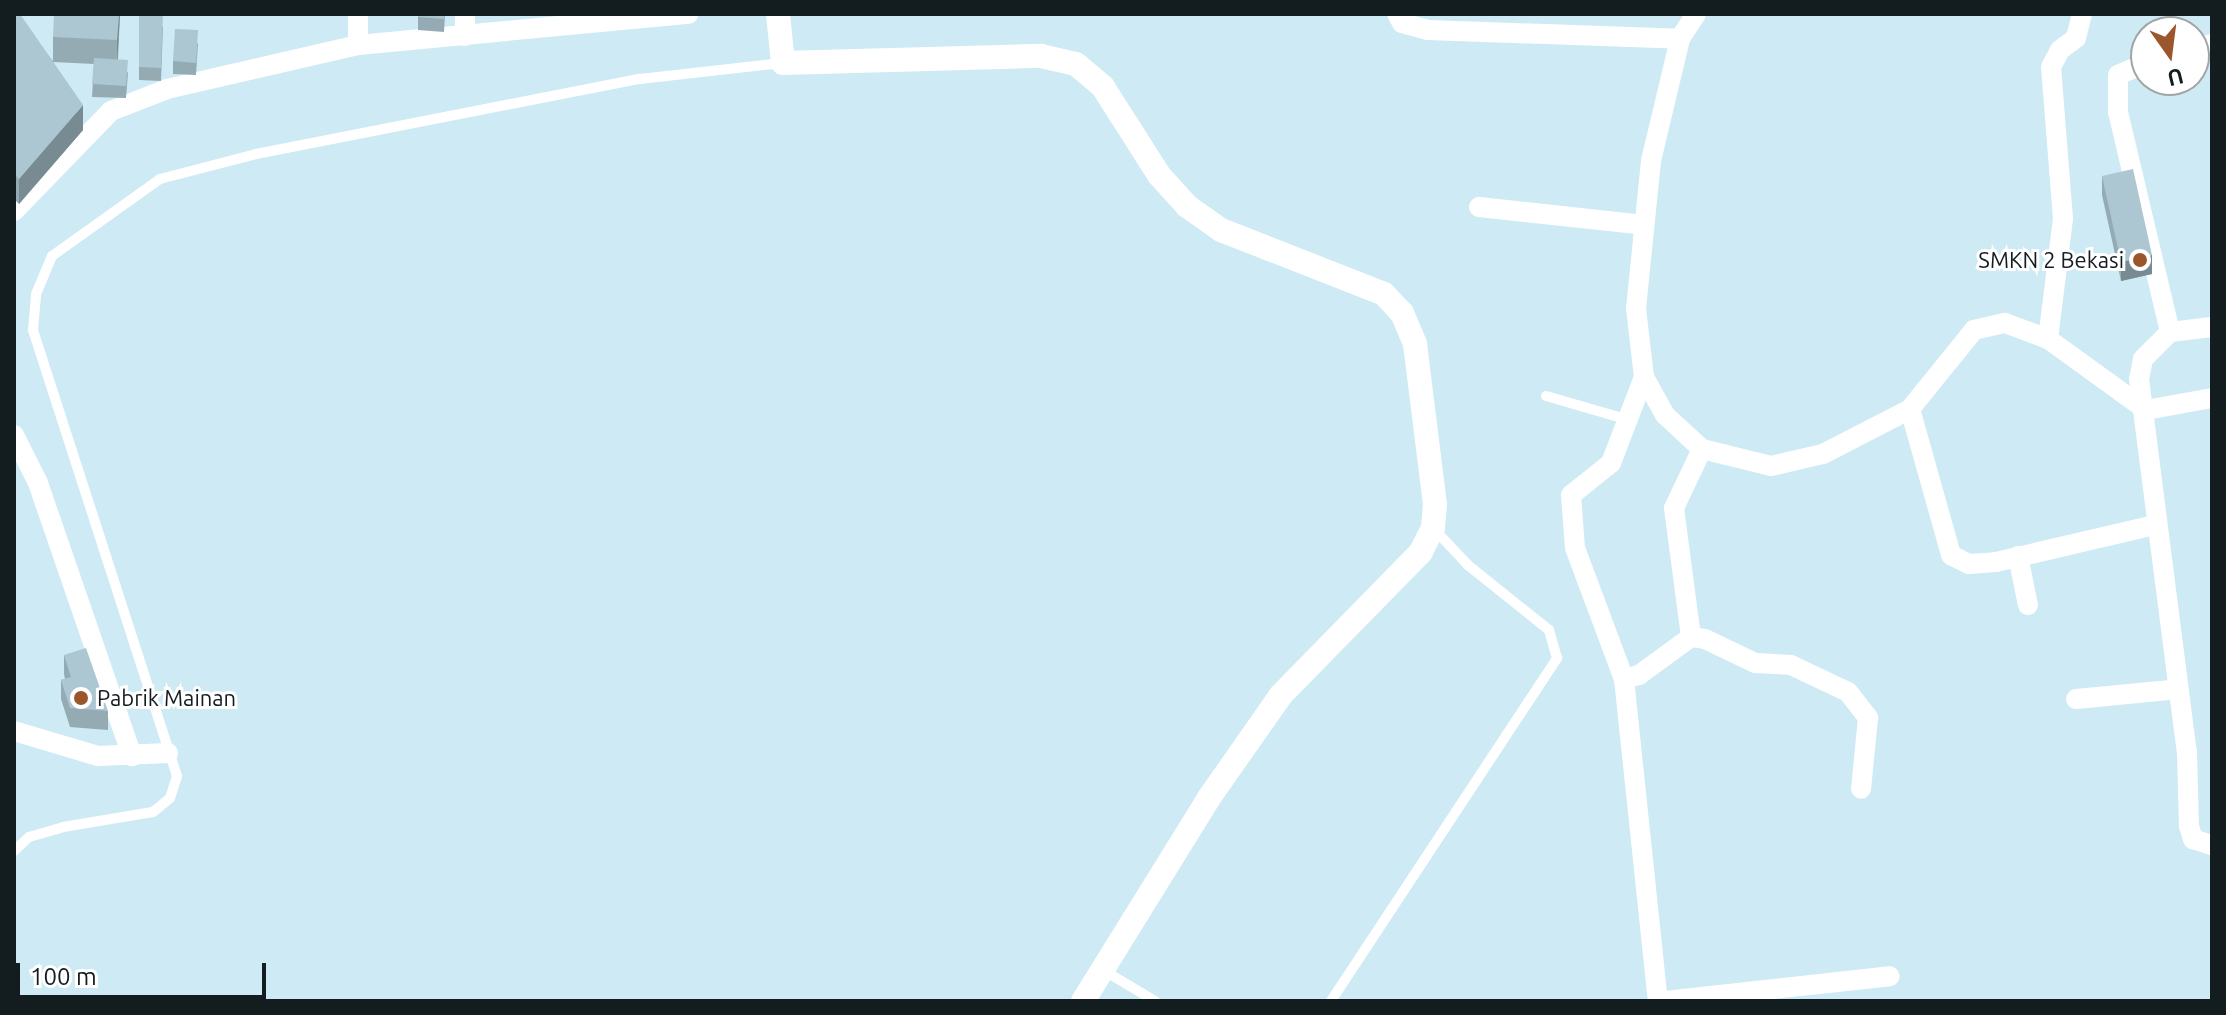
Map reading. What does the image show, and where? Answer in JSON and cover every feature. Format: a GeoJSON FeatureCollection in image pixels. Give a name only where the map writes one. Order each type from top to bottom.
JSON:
{"type":"FeatureCollection","features":[{"type":"Feature","properties":{"kind":"street"},"geometry":{"type":"LineString","coordinates":[[358,14],[358,45]]}},
{"type":"Feature","properties":{"kind":"street"},"geometry":{"type":"LineString","coordinates":[[465,14],[465,36]]}},
{"type":"Feature","properties":{"kind":"street"},"geometry":{"type":"LineString","coordinates":[[14,211],[88,130],[132,100],[232,71],[358,45],[689,14]]}},
{"type":"Feature","properties":{"kind":"street"},"geometry":{"type":"LineString","coordinates":[[778,14],[783,63],[1041,56],[1076,64],[1103,87],[1159,175],[1187,206],[1221,230],[1384,294],[1402,313],[1415,344],[1441,537],[1421,552],[1281,695],[1209,798],[1083,1001]]}},
{"type":"Feature","properties":{"kind":"street"},"geometry":{"type":"LineString","coordinates":[[1397,14],[1402,23],[1428,30],[1680,39]]}},
{"type":"Feature","properties":{"kind":"street"},"geometry":{"type":"LineString","coordinates":[[1696,14],[1680,39],[1651,161],[1636,308],[1644,377],[1665,415],[1702,449],[1771,466],[1823,454],[1910,409],[1974,330],[2005,323],[2048,339],[2146,410],[2212,398]]}},
{"type":"Feature","properties":{"kind":"street"},"geometry":{"type":"LineString","coordinates":[[2048,339],[2063,219],[2051,67],[2060,50],[2076,38],[2082,14]]}},
{"type":"Feature","properties":{"kind":"street"},"geometry":{"type":"LineString","coordinates":[[2130,70],[2118,75],[2118,112],[2170,332]]}},
{"type":"Feature","properties":{"kind":"street"},"geometry":{"type":"LineString","coordinates":[[1479,207],[1644,225]]}},
{"type":"Feature","properties":{"kind":"street"},"geometry":{"type":"LineString","coordinates":[[2212,327],[2170,332],[2143,359],[2139,379],[2146,410],[2155,525],[2179,689],[2189,826],[2193,839],[2212,845]]}},
{"type":"Feature","properties":{"kind":"street"},"geometry":{"type":"LineString","coordinates":[[1644,377],[1611,463],[1571,495],[1575,548],[1624,679],[1658,1001]]}},
{"type":"Feature","properties":{"kind":"street"},"geometry":{"type":"LineString","coordinates":[[1910,409],[1951,555],[1969,564],[2155,525]]}},
{"type":"Feature","properties":{"kind":"street"},"geometry":{"type":"LineString","coordinates":[[14,435],[76,587],[132,756]]}},
{"type":"Feature","properties":{"kind":"street"},"geometry":{"type":"LineString","coordinates":[[1691,637],[1674,508],[1702,449]]}},
{"type":"Feature","properties":{"kind":"street"},"geometry":{"type":"LineString","coordinates":[[2018,556],[2028,605]]}},
{"type":"Feature","properties":{"kind":"street"},"geometry":{"type":"LineString","coordinates":[[1624,679],[1639,675],[1691,637],[1705,639],[1755,663],[1791,665],[1848,692],[1868,718],[1861,789]]}},
{"type":"Feature","properties":{"kind":"street"},"geometry":{"type":"LineString","coordinates":[[2076,699],[2179,689]]}},
{"type":"Feature","properties":{"kind":"street"},"geometry":{"type":"LineString","coordinates":[[14,731],[98,756],[168,753]]}},
{"type":"Feature","properties":{"kind":"street"},"geometry":{"type":"LineString","coordinates":[[1665,1001],[1890,976]]}},
{"type":"Feature","properties":{"kind":"lane"},"geometry":{"type":"LineString","coordinates":[[14,851],[29,837],[63,827],[153,812],[170,798],[177,776],[33,330],[36,294],[52,256],[160,179],[256,154],[640,79],[783,63]]}},
{"type":"Feature","properties":{"kind":"lane"},"geometry":{"type":"LineString","coordinates":[[1546,396],[1629,420]]}},
{"type":"Feature","properties":{"kind":"lane"},"geometry":{"type":"LineString","coordinates":[[1331,1001],[1557,658],[1549,630],[1468,565],[1441,537]]}},
{"type":"Feature","properties":{"kind":"lane"},"geometry":{"type":"LineString","coordinates":[[1103,970],[1155,1001]]}},
{"type":"Feature","properties":{"kind":"building"},"geometry":{"type":"Polygon","coordinates":[[[14,14],[20,14],[83,105],[19,179],[14,174],[14,14]]]}},
{"type":"Feature","properties":{"kind":"building"},"geometry":{"type":"Polygon","coordinates":[[[54,14],[119,14],[117,40],[53,37],[54,14]]]}},
{"type":"Feature","properties":{"kind":"building"},"geometry":{"type":"Polygon","coordinates":[[[139,14],[163,14],[161,68],[139,67],[139,14]]]}},
{"type":"Feature","properties":{"kind":"building"},"geometry":{"type":"Polygon","coordinates":[[[418,14],[444,14],[444,19],[418,17],[418,14]]]}},
{"type":"Feature","properties":{"kind":"building"},"geometry":{"type":"Polygon","coordinates":[[[175,29],[198,30],[196,63],[173,61],[175,29]]]}},
{"type":"Feature","properties":{"kind":"building"},"geometry":{"type":"Polygon","coordinates":[[[94,58],[128,60],[126,86],[92,84],[94,58]]]}},
{"type":"Feature","properties":{"kind":"building"},"geometry":{"type":"Polygon","coordinates":[[[2133,169],[2152,255],[2121,262],[2102,176],[2133,169]]]}},
{"type":"Feature","properties":{"kind":"building"},"geometry":{"type":"Polygon","coordinates":[[[86,648],[108,711],[70,708],[61,680],[71,677],[64,655],[86,648]]]}},
{"type":"Feature","properties":{"kind":"place","name":"SMKN 2 Bekasi"},"geometry":{"type":"Point","coordinates":[2140,260]}},
{"type":"Feature","properties":{"kind":"place","name":"Pabrik Mainan"},"geometry":{"type":"Point","coordinates":[81,698]}}]}
